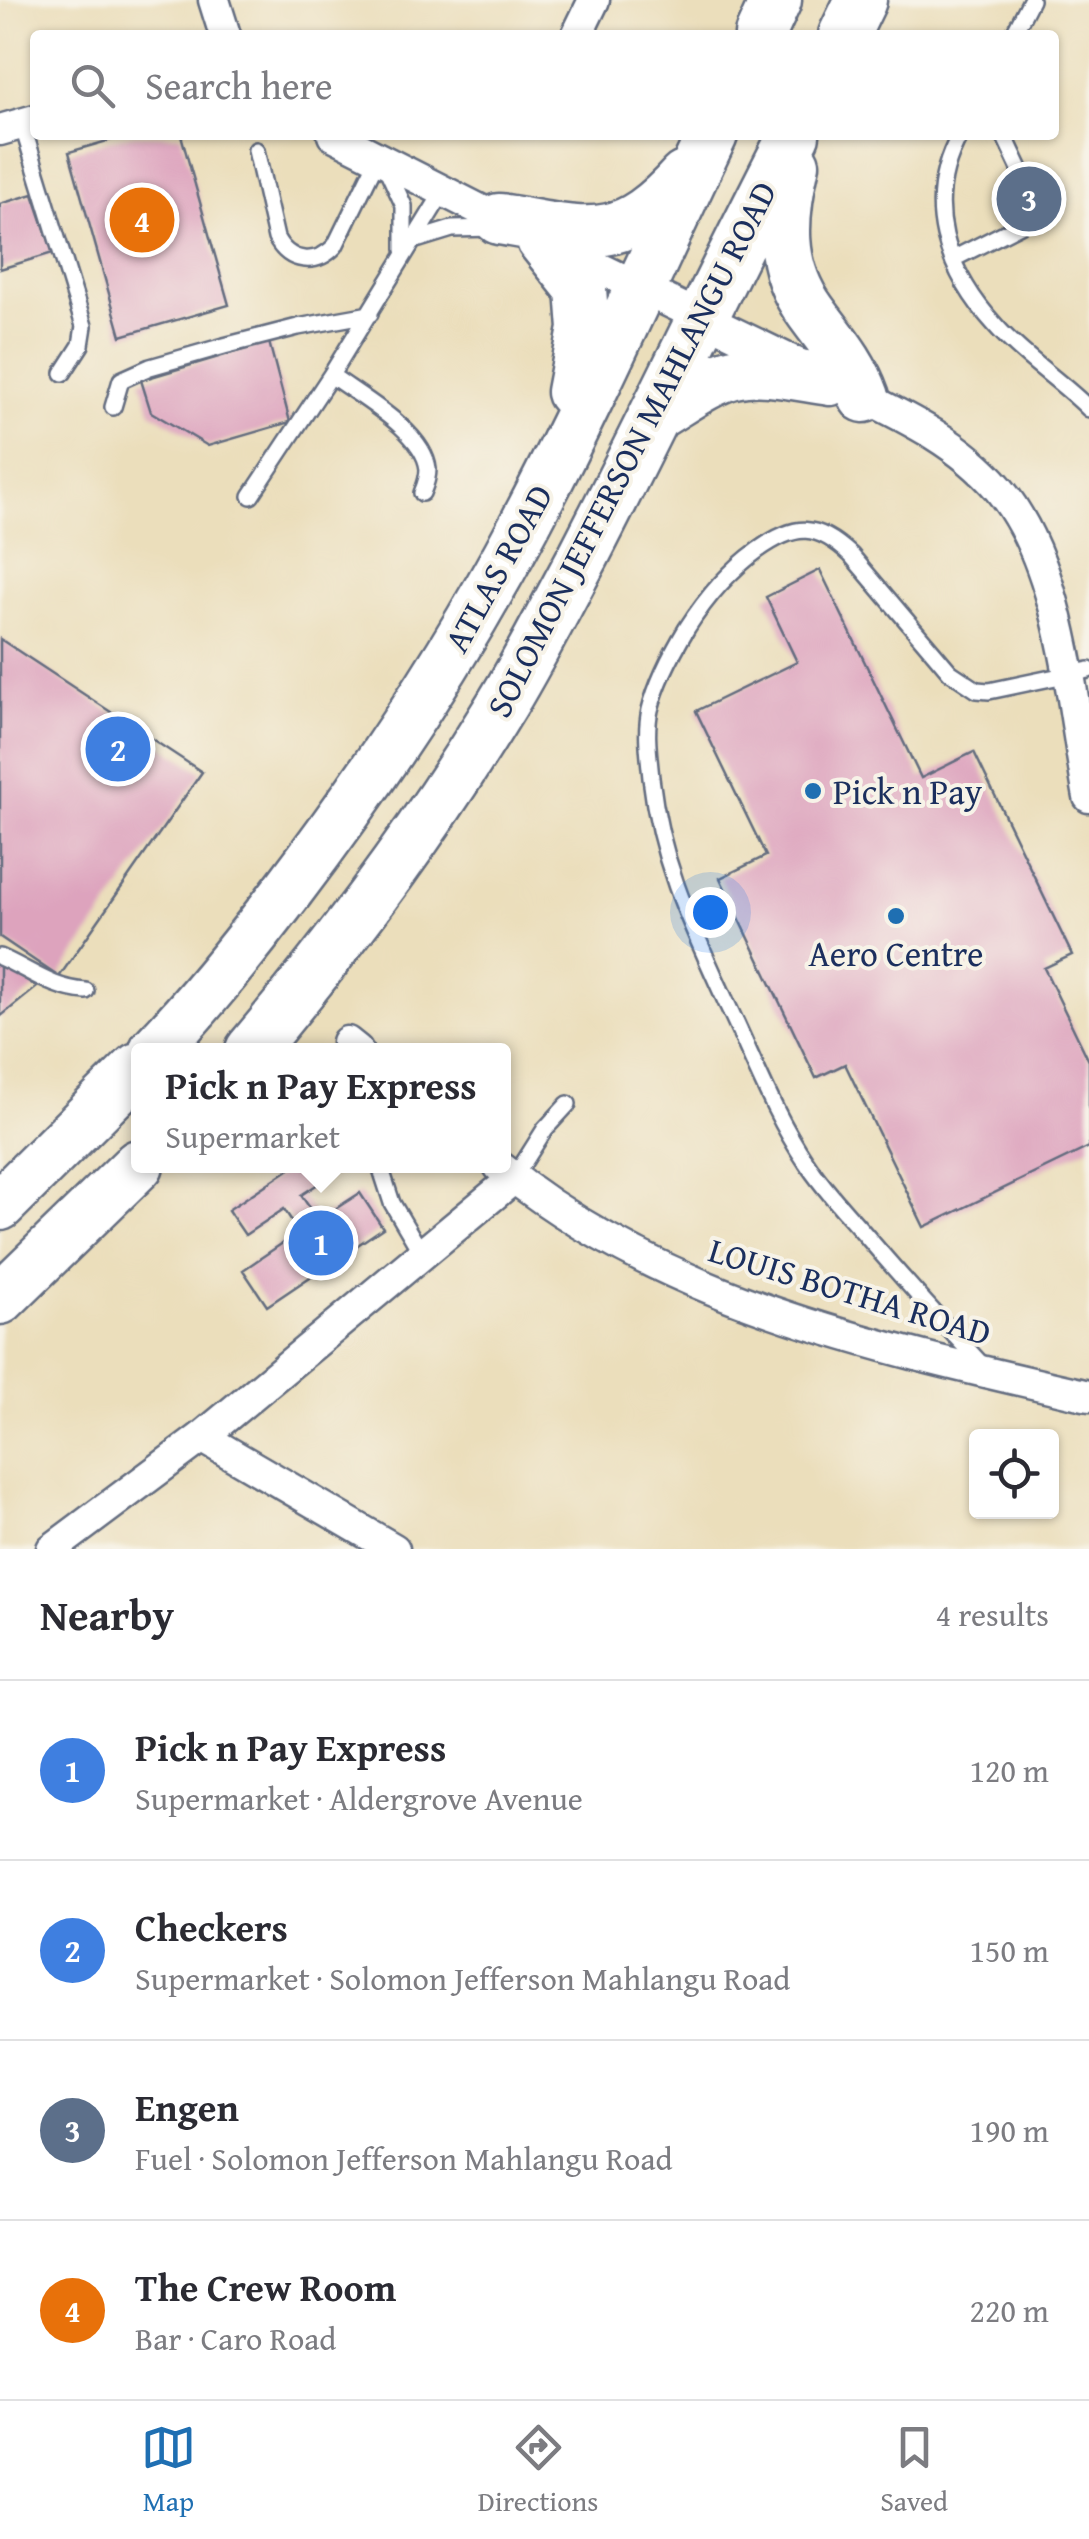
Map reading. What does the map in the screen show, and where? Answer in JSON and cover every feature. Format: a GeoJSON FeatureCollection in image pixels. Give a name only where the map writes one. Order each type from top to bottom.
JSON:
{"type":"FeatureCollection","features":[{"type":"Feature","properties":{"kind":"main road"},"geometry":{"type":"LineString","coordinates":[[762,30],[776,0]]}},
{"type":"Feature","properties":{"kind":"main road"},"geometry":{"type":"LineString","coordinates":[[846,30],[861,0]]}},
{"type":"Feature","properties":{"kind":"main road","name":"SOLOMON JEFFERSON MAHLANGU ROAD"},"geometry":{"type":"LineString","coordinates":[[257,1043],[336,946],[498,712],[657,414],[791,140]]}},
{"type":"Feature","properties":{"kind":"main road"},"geometry":{"type":"LineString","coordinates":[[657,414],[736,373],[773,373],[847,389],[848,360],[807,308],[793,282],[787,259],[783,214],[803,140]]}},
{"type":"Feature","properties":{"kind":"main road"},"geometry":{"type":"LineString","coordinates":[[520,229],[611,231],[648,213],[706,147]]}},
{"type":"Feature","properties":{"kind":"main road","name":"SOLOMON JEFFERSON MAHLANGU ROAD"},"geometry":{"type":"LineString","coordinates":[[640,288],[706,147]]}},
{"type":"Feature","properties":{"kind":"main road"},"geometry":{"type":"LineString","coordinates":[[520,229],[581,289],[584,330],[563,446]]}},
{"type":"Feature","properties":{"kind":"main road","name":"ATLAS ROAD"},"geometry":{"type":"LineString","coordinates":[[161,1043],[244,948],[332,833],[438,676],[526,522],[640,288]]}},
{"type":"Feature","properties":{"kind":"main road"},"geometry":{"type":"LineString","coordinates":[[0,1205],[131,1075]]}},
{"type":"Feature","properties":{"kind":"main road"},"geometry":{"type":"LineString","coordinates":[[0,1298],[131,1172]]}},
{"type":"Feature","properties":{"kind":"street"},"geometry":{"type":"LineString","coordinates":[[214,0],[223,30]]}},
{"type":"Feature","properties":{"kind":"street"},"geometry":{"type":"LineString","coordinates":[[579,30],[594,0]]}},
{"type":"Feature","properties":{"kind":"street"},"geometry":{"type":"LineString","coordinates":[[342,140],[702,316],[920,426],[951,446],[1008,502],[1042,564],[1078,672],[1089,797]]}},
{"type":"Feature","properties":{"kind":"street"},"geometry":{"type":"LineString","coordinates":[[52,1549],[202,1437],[422,1254],[505,1173]]}},
{"type":"Feature","properties":{"kind":"street","name":"LOUIS BOTHA ROAD"},"geometry":{"type":"LineString","coordinates":[[508,1173],[630,1254],[688,1281],[768,1311],[991,1374],[1089,1396]]}},
{"type":"Feature","properties":{"kind":"street"},"geometry":{"type":"LineString","coordinates":[[202,1437],[394,1549]]}},
{"type":"Feature","properties":{"kind":"lane"},"geometry":{"type":"LineString","coordinates":[[1016,30],[1031,0]]}},
{"type":"Feature","properties":{"kind":"lane"},"geometry":{"type":"LineString","coordinates":[[19,125],[84,326],[81,345],[63,372]]}},
{"type":"Feature","properties":{"kind":"lane"},"geometry":{"type":"LineString","coordinates":[[958,140],[940,186],[940,220],[954,259],[996,326],[1089,408]]}},
{"type":"Feature","properties":{"kind":"lane"},"geometry":{"type":"LineString","coordinates":[[954,259],[1020,225],[1030,211],[1022,171],[1006,140]]}},
{"type":"Feature","properties":{"kind":"lane"},"geometry":{"type":"LineString","coordinates":[[256,150],[282,250],[290,256],[314,260],[335,246],[381,162]]}},
{"type":"Feature","properties":{"kind":"lane"},"geometry":{"type":"LineString","coordinates":[[381,162],[404,206],[404,259]]}},
{"type":"Feature","properties":{"kind":"lane"},"geometry":{"type":"LineString","coordinates":[[251,496],[370,314],[443,192]]}},
{"type":"Feature","properties":{"kind":"lane"},"geometry":{"type":"LineString","coordinates":[[414,240],[452,229],[520,229]]}},
{"type":"Feature","properties":{"kind":"lane"},"geometry":{"type":"LineString","coordinates":[[113,407],[120,380],[150,367],[298,327],[370,314]]}},
{"type":"Feature","properties":{"kind":"lane"},"geometry":{"type":"LineString","coordinates":[[331,375],[404,429],[417,444],[428,469],[422,493]]}},
{"type":"Feature","properties":{"kind":"lane"},"geometry":{"type":"LineString","coordinates":[[991,1374],[839,1204],[806,1162],[784,1124],[705,956],[665,858],[656,823],[648,728],[665,669],[698,611],[742,562],[786,534],[803,529],[819,531],[843,547],[962,683],[989,691],[1078,672]]}},
{"type":"Feature","properties":{"kind":"lane"},"geometry":{"type":"LineString","coordinates":[[0,957],[65,990],[86,990]]}},
{"type":"Feature","properties":{"kind":"lane"},"geometry":{"type":"LineString","coordinates":[[511,1166],[568,1104]]}},
{"type":"Feature","properties":{"kind":"lane"},"geometry":{"type":"LineString","coordinates":[[382,1173],[392,1203],[422,1254]]}},
{"type":"Feature","properties":{"kind":"building"},"geometry":{"type":"Polygon","coordinates":[[[111,140],[182,140],[229,305],[121,336],[69,152],[111,140]]]}},
{"type":"Feature","properties":{"kind":"building"},"geometry":{"type":"Polygon","coordinates":[[[33,194],[53,253],[0,269],[0,204],[33,194]]]}},
{"type":"Feature","properties":{"kind":"building"},"geometry":{"type":"Polygon","coordinates":[[[269,342],[290,422],[208,446],[151,412],[141,380],[269,342]]]}},
{"type":"Feature","properties":{"kind":"building","name":"Aero Centre"},"geometry":{"type":"Polygon","coordinates":[[[820,570],[921,778],[974,752],[1072,955],[1044,968],[1089,1061],[1089,1147],[924,1227],[845,1064],[816,1078],[720,878],[766,856],[696,711],[797,662],[766,597],[820,570]]]}},
{"type":"Feature","properties":{"kind":"building"},"geometry":{"type":"Polygon","coordinates":[[[0,639],[202,772],[59,977],[0,937],[0,639]]]}},
{"type":"Feature","properties":{"kind":"building"},"geometry":{"type":"Polygon","coordinates":[[[0,963],[37,987],[0,1017],[0,963]]]}},
{"type":"Feature","properties":{"kind":"building"},"geometry":{"type":"Polygon","coordinates":[[[284,1173],[335,1173],[301,1195],[318,1220],[360,1193],[383,1228],[267,1306],[243,1270],[299,1232],[284,1209],[245,1235],[228,1210],[284,1173]]]}},
{"type":"Feature","properties":{"kind":"place","name":"Engen"},"geometry":{"type":"Point","coordinates":[1029,199]}},
{"type":"Feature","properties":{"kind":"place","name":"The Crew Room"},"geometry":{"type":"Point","coordinates":[142,220]}},
{"type":"Feature","properties":{"kind":"place","name":"Checkers"},"geometry":{"type":"Point","coordinates":[118,749]}},
{"type":"Feature","properties":{"kind":"place","name":"Pick n Pay"},"geometry":{"type":"Point","coordinates":[813,791]}},
{"type":"Feature","properties":{"kind":"place","name":"Aero Centre"},"geometry":{"type":"Point","coordinates":[896,916]}},
{"type":"Feature","properties":{"kind":"place","name":"Pick n Pay Express"},"geometry":{"type":"Point","coordinates":[321,1243]}}]}
